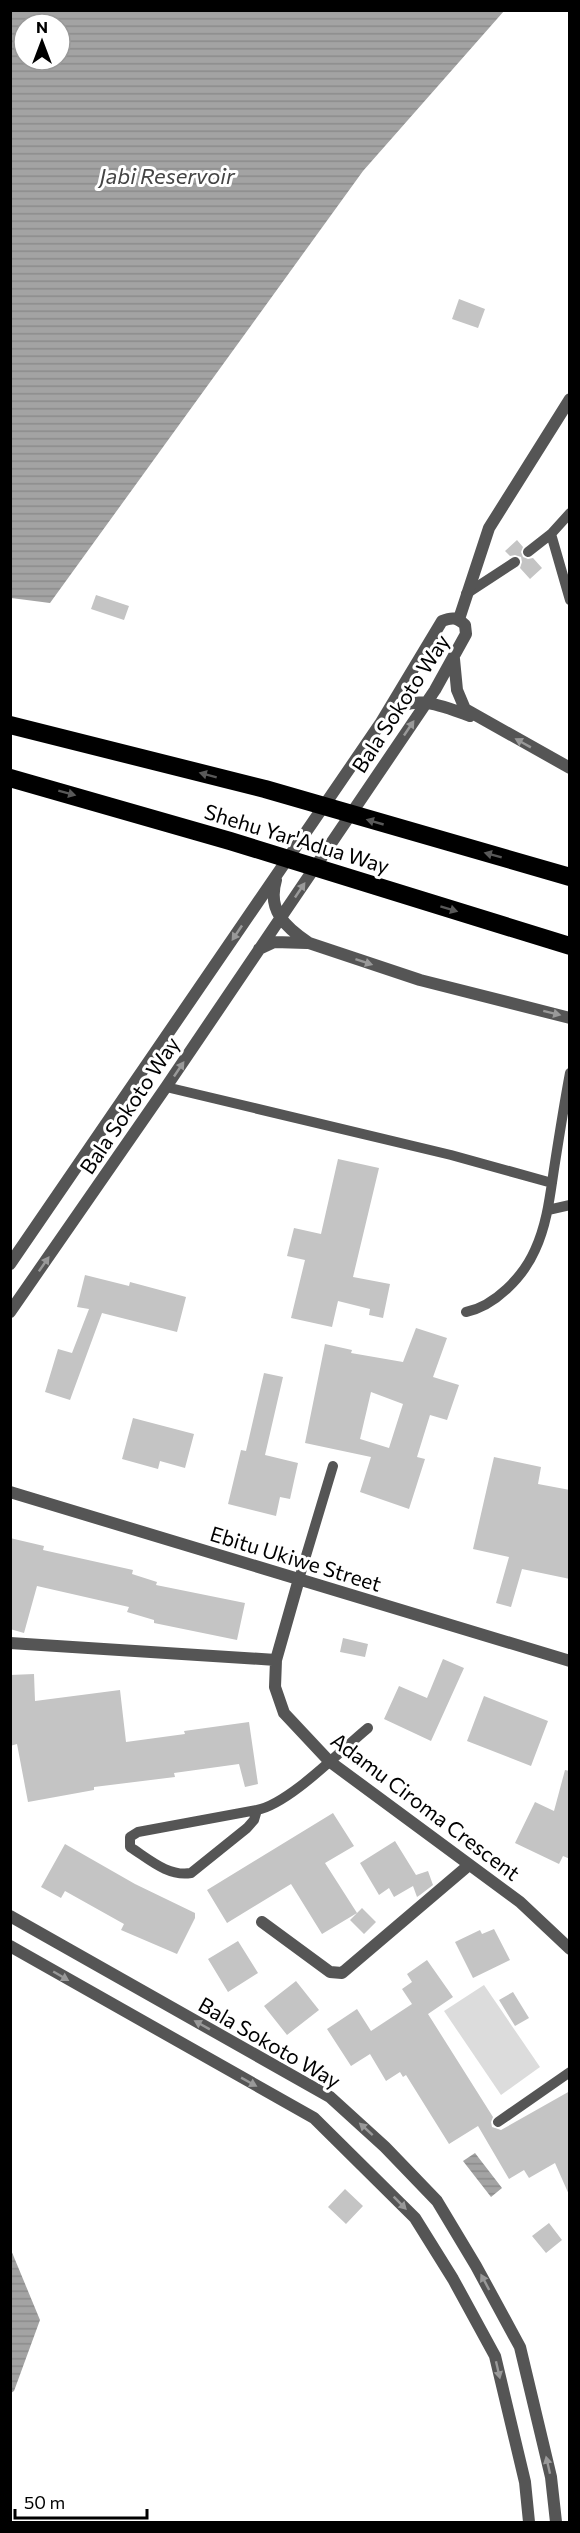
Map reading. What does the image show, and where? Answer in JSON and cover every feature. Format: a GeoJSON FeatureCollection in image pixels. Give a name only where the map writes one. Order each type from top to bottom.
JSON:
{"type":"FeatureCollection","features":[{"type":"Feature","properties":{"kind":"highway","name":"Shehu Yar'Adua Way"},"geometry":{"type":"LineString","coordinates":[[10,725],[265,789],[431,838],[570,875]]}},
{"type":"Feature","properties":{"kind":"highway","name":"Shehu Yar'Adua Way"},"geometry":{"type":"LineString","coordinates":[[10,778],[230,840],[570,946]]}},
{"type":"Feature","properties":{"kind":"street"},"geometry":{"type":"LineString","coordinates":[[459,619],[489,528],[570,399]]}},
{"type":"Feature","properties":{"kind":"street","name":"Bala Sokoto Way"},"geometry":{"type":"LineString","coordinates":[[10,1312],[166,1087],[258,949],[281,919],[454,659],[466,634],[465,625],[459,619],[451,617],[442,621],[380,724],[12,1258]]}},
{"type":"Feature","properties":{"kind":"street"},"geometry":{"type":"LineString","coordinates":[[454,659],[459,700],[465,709],[477,718],[570,768]]}},
{"type":"Feature","properties":{"kind":"street"},"geometry":{"type":"LineString","coordinates":[[380,724],[394,710],[405,704],[426,702],[477,718]]}},
{"type":"Feature","properties":{"kind":"street"},"geometry":{"type":"LineString","coordinates":[[278,873],[273,897],[275,911],[309,943]]}},
{"type":"Feature","properties":{"kind":"street"},"geometry":{"type":"LineString","coordinates":[[258,949],[284,941],[309,943],[420,980],[570,1018]]}},
{"type":"Feature","properties":{"kind":"street","name":"Ebitu Ukiwe Street"},"geometry":{"type":"LineString","coordinates":[[10,1492],[570,1661]]}},
{"type":"Feature","properties":{"kind":"street","name":"Adamu Ciroma Crescent"},"geometry":{"type":"LineString","coordinates":[[299,1579],[276,1660],[275,1688],[284,1713],[328,1761],[520,1902],[570,1949]]}},
{"type":"Feature","properties":{"kind":"street"},"geometry":{"type":"LineString","coordinates":[[10,1642],[276,1660]]}},
{"type":"Feature","properties":{"kind":"street"},"geometry":{"type":"LineString","coordinates":[[262,1922],[330,1972],[342,1973],[469,1865]]}},
{"type":"Feature","properties":{"kind":"street","name":"Bala Sokoto Way"},"geometry":{"type":"LineString","coordinates":[[10,1916],[330,2097],[385,2147],[437,2201],[520,2347],[551,2477],[556,2523]]}},
{"type":"Feature","properties":{"kind":"street"},"geometry":{"type":"LineString","coordinates":[[10,1946],[314,2118],[415,2218],[453,2279],[495,2356],[525,2482],[529,2523]]}},
{"type":"Feature","properties":{"kind":"lane"},"geometry":{"type":"LineString","coordinates":[[528,552],[551,534],[570,513]]}},
{"type":"Feature","properties":{"kind":"lane"},"geometry":{"type":"LineString","coordinates":[[551,534],[570,600]]}},
{"type":"Feature","properties":{"kind":"lane"},"geometry":{"type":"LineString","coordinates":[[466,594],[515,562]]}},
{"type":"Feature","properties":{"kind":"lane"},"geometry":{"type":"LineString","coordinates":[[466,1312],[478,1310],[495,1299],[527,1266],[536,1248],[548,1210],[570,1073]]}},
{"type":"Feature","properties":{"kind":"lane"},"geometry":{"type":"LineString","coordinates":[[166,1087],[451,1155],[552,1183]]}},
{"type":"Feature","properties":{"kind":"lane"},"geometry":{"type":"LineString","coordinates":[[548,1210],[570,1205]]}},
{"type":"Feature","properties":{"kind":"lane"},"geometry":{"type":"LineString","coordinates":[[299,1579],[333,1466]]}},
{"type":"Feature","properties":{"kind":"lane"},"geometry":{"type":"LineString","coordinates":[[256,1810],[254,1820],[247,1828],[191,1873],[181,1875],[170,1872],[130,1847],[130,1837],[138,1832],[256,1810],[268,1808],[281,1801],[368,1728]]}},
{"type":"Feature","properties":{"kind":"lane"},"geometry":{"type":"LineString","coordinates":[[498,2121],[570,2072]]}},
{"type":"Feature","properties":{"kind":"shaded area"},"geometry":{"type":"Polygon","coordinates":[[[484,1985],[540,2067],[501,2095],[444,2011],[484,1985]]]}},
{"type":"Feature","properties":{"kind":"water","name":"Jabi Reservoir"},"geometry":{"type":"Polygon","coordinates":[[[11,10],[504,11],[363,171],[50,603],[11,598],[11,10]]]}},
{"type":"Feature","properties":{"kind":"water"},"geometry":{"type":"Polygon","coordinates":[[[475,2153],[502,2188],[491,2197],[463,2161],[475,2153]]]}},
{"type":"Feature","properties":{"kind":"water"},"geometry":{"type":"Polygon","coordinates":[[[11,2250],[40,2320],[14,2391],[11,2393],[11,2250]]]}},
{"type":"Feature","properties":{"kind":"building"},"geometry":{"type":"Polygon","coordinates":[[[459,299],[485,309],[478,328],[452,319],[459,299]]]}},
{"type":"Feature","properties":{"kind":"building"},"geometry":{"type":"Polygon","coordinates":[[[517,540],[523,547],[521,552],[523,557],[533,558],[542,568],[530,579],[520,568],[521,557],[510,556],[505,551],[517,540]]]}},
{"type":"Feature","properties":{"kind":"building"},"geometry":{"type":"Polygon","coordinates":[[[96,595],[129,606],[124,620],[91,609],[96,595]]]}},
{"type":"Feature","properties":{"kind":"building"},"geometry":{"type":"Polygon","coordinates":[[[338,1159],[379,1168],[353,1277],[390,1284],[383,1318],[369,1315],[370,1309],[338,1301],[332,1327],[291,1318],[305,1260],[287,1256],[294,1228],[321,1234],[338,1159]]]}},
{"type":"Feature","properties":{"kind":"building"},"geometry":{"type":"Polygon","coordinates":[[[85,1275],[129,1286],[130,1282],[186,1297],[177,1332],[102,1313],[70,1400],[45,1392],[58,1349],[72,1353],[89,1309],[77,1307],[85,1275]]]}},
{"type":"Feature","properties":{"kind":"building"},"geometry":{"type":"Polygon","coordinates":[[[416,1328],[447,1338],[433,1377],[459,1385],[447,1420],[430,1415],[417,1457],[425,1459],[409,1509],[360,1492],[371,1457],[305,1443],[325,1344],[352,1350],[351,1353],[403,1362],[416,1328]],[[371,1392],[360,1439],[389,1448],[403,1404],[371,1392]]]}},
{"type":"Feature","properties":{"kind":"building"},"geometry":{"type":"Polygon","coordinates":[[[264,1373],[283,1377],[265,1455],[298,1463],[290,1499],[280,1497],[276,1516],[228,1504],[241,1450],[246,1451],[264,1373]]]}},
{"type":"Feature","properties":{"kind":"building"},"geometry":{"type":"Polygon","coordinates":[[[133,1418],[194,1434],[185,1468],[160,1461],[158,1469],[122,1459],[133,1418]]]}},
{"type":"Feature","properties":{"kind":"building"},"geometry":{"type":"Polygon","coordinates":[[[494,1457],[541,1467],[538,1484],[570,1490],[570,1579],[522,1569],[511,1607],[496,1603],[509,1557],[473,1549],[494,1457]]]}},
{"type":"Feature","properties":{"kind":"building"},"geometry":{"type":"Polygon","coordinates":[[[10,1538],[44,1546],[43,1550],[133,1570],[132,1574],[157,1582],[156,1585],[245,1603],[237,1640],[154,1623],[154,1620],[127,1612],[129,1607],[37,1586],[24,1633],[10,1629],[10,1538]]]}},
{"type":"Feature","properties":{"kind":"building"},"geometry":{"type":"Polygon","coordinates":[[[343,1638],[368,1644],[365,1657],[340,1652],[343,1638]]]}},
{"type":"Feature","properties":{"kind":"building"},"geometry":{"type":"Polygon","coordinates":[[[443,1659],[464,1668],[431,1741],[384,1719],[399,1686],[427,1698],[443,1659]]]}},
{"type":"Feature","properties":{"kind":"building"},"geometry":{"type":"Polygon","coordinates":[[[34,1674],[35,1701],[120,1690],[126,1742],[249,1722],[258,1784],[245,1787],[239,1764],[174,1773],[175,1777],[94,1787],[94,1790],[28,1802],[17,1744],[10,1746],[10,1675],[34,1674]]]}},
{"type":"Feature","properties":{"kind":"building"},"geometry":{"type":"Polygon","coordinates":[[[484,1696],[548,1721],[531,1766],[467,1741],[484,1696]]]}},
{"type":"Feature","properties":{"kind":"building"},"geometry":{"type":"Polygon","coordinates":[[[565,1770],[570,1771],[570,1859],[563,1856],[559,1864],[515,1843],[535,1802],[554,1811],[565,1770]]]}},
{"type":"Feature","properties":{"kind":"building"},"geometry":{"type":"Polygon","coordinates":[[[333,1813],[354,1846],[325,1863],[357,1913],[322,1934],[291,1884],[227,1923],[207,1890],[333,1813]]]}},
{"type":"Feature","properties":{"kind":"building"},"geometry":{"type":"Polygon","coordinates":[[[395,1841],[416,1875],[428,1871],[433,1885],[417,1897],[413,1886],[394,1897],[389,1888],[379,1895],[360,1863],[395,1841]]]}},
{"type":"Feature","properties":{"kind":"building"},"geometry":{"type":"Polygon","coordinates":[[[65,1844],[135,1884],[195,1913],[195,1918],[177,1954],[121,1930],[124,1924],[65,1891],[61,1898],[41,1887],[65,1844]]]}},
{"type":"Feature","properties":{"kind":"building"},"geometry":{"type":"Polygon","coordinates":[[[362,1908],[376,1922],[364,1934],[350,1920],[362,1908]]]}},
{"type":"Feature","properties":{"kind":"building"},"geometry":{"type":"Polygon","coordinates":[[[494,1929],[510,1960],[473,1978],[455,1942],[480,1930],[482,1934],[494,1929]]]}},
{"type":"Feature","properties":{"kind":"building"},"geometry":{"type":"Polygon","coordinates":[[[238,1941],[258,1973],[228,1992],[208,1959],[238,1941]]]}},
{"type":"Feature","properties":{"kind":"building"},"geometry":{"type":"Polygon","coordinates":[[[427,1960],[453,1997],[428,2014],[493,2117],[492,2127],[501,2130],[570,2091],[570,2197],[555,2163],[529,2178],[524,2170],[509,2179],[478,2126],[449,2144],[406,2075],[403,2077],[400,2072],[386,2081],[370,2054],[351,2066],[327,2029],[357,2009],[371,2031],[412,2004],[402,1989],[412,1982],[407,1974],[427,1960]]]}},
{"type":"Feature","properties":{"kind":"building"},"geometry":{"type":"Polygon","coordinates":[[[296,1981],[319,2010],[287,2035],[264,2006],[296,1981]]]}},
{"type":"Feature","properties":{"kind":"building"},"geometry":{"type":"Polygon","coordinates":[[[513,1992],[529,2018],[515,2026],[499,2000],[513,1992]]]}},
{"type":"Feature","properties":{"kind":"building"},"geometry":{"type":"Polygon","coordinates":[[[345,2189],[363,2206],[346,2224],[328,2207],[345,2189]]]}},
{"type":"Feature","properties":{"kind":"building"},"geometry":{"type":"Polygon","coordinates":[[[549,2223],[562,2240],[546,2253],[532,2236],[549,2223]]]}}]}
